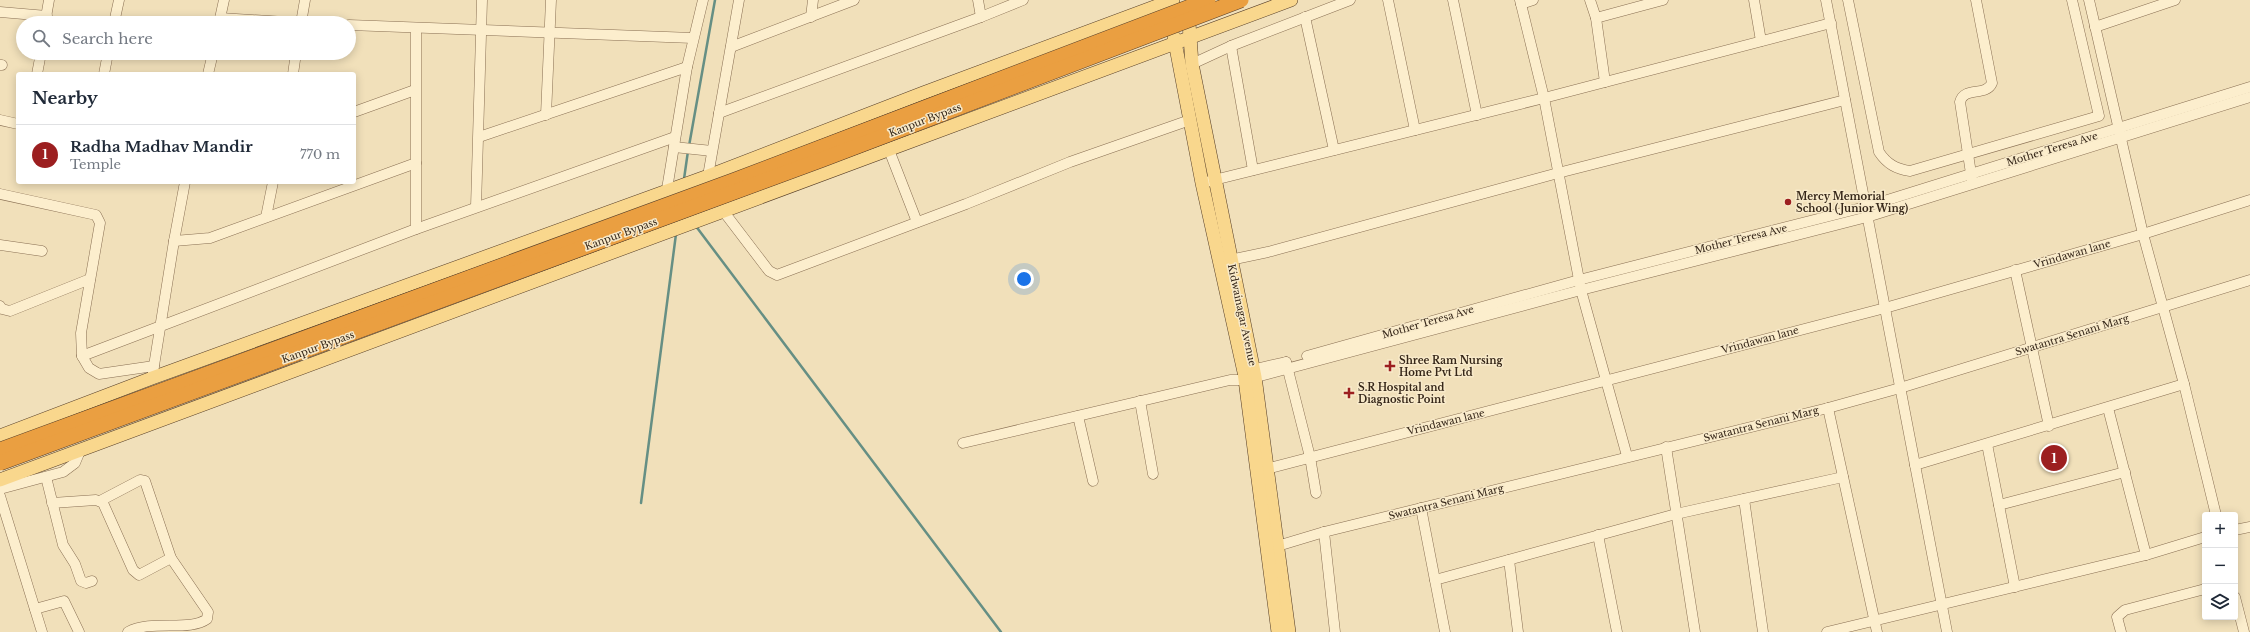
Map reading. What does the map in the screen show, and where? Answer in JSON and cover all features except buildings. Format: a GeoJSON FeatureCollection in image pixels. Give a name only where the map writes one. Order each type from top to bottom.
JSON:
{"type":"FeatureCollection","features":[{"type":"Feature","properties":{"kind":"highway","name":"Kanpur Bypass"},"geometry":{"type":"LineString","coordinates":[[0,450],[728,182],[1208,0]]}},
{"type":"Feature","properties":{"kind":"highway","name":"Kanpur Bypass"},"geometry":{"type":"LineString","coordinates":[[0,463],[821,160],[1241,0]]}},
{"type":"Feature","properties":{"kind":"main road","name":"Kidwainagar Avenue"},"geometry":{"type":"LineString","coordinates":[[1188,0],[1189,39],[1208,182],[1249,375],[1272,548],[1289,632]]}},
{"type":"Feature","properties":{"kind":"main road"},"geometry":{"type":"LineString","coordinates":[[0,480],[1175,45],[1291,0]]}},
{"type":"Feature","properties":{"kind":"main road","name":"Kidwainagar Avenue"},"geometry":{"type":"LineString","coordinates":[[1170,1],[1175,45],[1190,120],[1230,260],[1266,469],[1278,632]]}},
{"type":"Feature","properties":{"kind":"main road"},"geometry":{"type":"LineString","coordinates":[[0,436],[153,372],[703,177],[1170,1]]}},
{"type":"Feature","properties":{"kind":"street"},"geometry":{"type":"LineString","coordinates":[[46,16],[49,0]]}},
{"type":"Feature","properties":{"kind":"street"},"geometry":{"type":"LineString","coordinates":[[116,16],[119,0]]}},
{"type":"Feature","properties":{"kind":"street"},"geometry":{"type":"LineString","coordinates":[[221,16],[224,0]]}},
{"type":"Feature","properties":{"kind":"street"},"geometry":{"type":"LineString","coordinates":[[302,16],[305,0]]}},
{"type":"Feature","properties":{"kind":"street"},"geometry":{"type":"LineString","coordinates":[[476,207],[482,0]]}},
{"type":"Feature","properties":{"kind":"street"},"geometry":{"type":"LineString","coordinates":[[546,115],[551,0]]}},
{"type":"Feature","properties":{"kind":"street"},"geometry":{"type":"LineString","coordinates":[[672,188],[674,142],[687,67],[703,0]]}},
{"type":"Feature","properties":{"kind":"street"},"geometry":{"type":"LineString","coordinates":[[703,177],[707,151],[719,113],[739,0]]}},
{"type":"Feature","properties":{"kind":"street"},"geometry":{"type":"LineString","coordinates":[[811,16],[813,0]]}},
{"type":"Feature","properties":{"kind":"street"},"geometry":{"type":"LineString","coordinates":[[731,47],[854,0]]}},
{"type":"Feature","properties":{"kind":"street"},"geometry":{"type":"LineString","coordinates":[[978,0],[981,18]]}},
{"type":"Feature","properties":{"kind":"street"},"geometry":{"type":"LineString","coordinates":[[719,113],[981,18],[1023,0]]}},
{"type":"Feature","properties":{"kind":"street"},"geometry":{"type":"LineString","coordinates":[[1192,64],[1231,46],[1350,0]]}},
{"type":"Feature","properties":{"kind":"street"},"geometry":{"type":"LineString","coordinates":[[1388,0],[1415,130]]}},
{"type":"Feature","properties":{"kind":"street"},"geometry":{"type":"LineString","coordinates":[[1453,0],[1477,115]]}},
{"type":"Feature","properties":{"kind":"street"},"geometry":{"type":"LineString","coordinates":[[1533,0],[1521,2],[1544,98],[1580,285],[1605,381],[1627,456]]}},
{"type":"Feature","properties":{"kind":"street"},"geometry":{"type":"LineString","coordinates":[[1590,0],[1596,18],[1605,82]]}},
{"type":"Feature","properties":{"kind":"street"},"geometry":{"type":"LineString","coordinates":[[1596,18],[1664,0]]}},
{"type":"Feature","properties":{"kind":"street"},"geometry":{"type":"LineString","coordinates":[[1754,0],[1761,41]]}},
{"type":"Feature","properties":{"kind":"street"},"geometry":{"type":"LineString","coordinates":[[1826,0],[1947,632]]}},
{"type":"Feature","properties":{"kind":"street"},"geometry":{"type":"LineString","coordinates":[[1848,0],[1879,152],[1884,159],[1899,170],[1910,171],[2099,116],[2072,0]]}},
{"type":"Feature","properties":{"kind":"street"},"geometry":{"type":"LineString","coordinates":[[1974,184],[1970,173],[1967,155],[1960,100],[1966,93],[1988,88],[1992,83],[1976,0]]}},
{"type":"Feature","properties":{"kind":"street"},"geometry":{"type":"LineString","coordinates":[[2089,0],[2143,234],[2184,384],[2215,512]]}},
{"type":"Feature","properties":{"kind":"street"},"geometry":{"type":"LineString","coordinates":[[2095,27],[2175,0]]}},
{"type":"Feature","properties":{"kind":"street"},"geometry":{"type":"LineString","coordinates":[[0,12],[26,16]]}},
{"type":"Feature","properties":{"kind":"street"},"geometry":{"type":"LineString","coordinates":[[1305,17],[1334,150]]}},
{"type":"Feature","properties":{"kind":"street"},"geometry":{"type":"LineString","coordinates":[[1208,182],[1544,98],[1831,23]]}},
{"type":"Feature","properties":{"kind":"street"},"geometry":{"type":"LineString","coordinates":[[356,25],[480,29],[549,34],[693,38]]}},
{"type":"Feature","properties":{"kind":"street"},"geometry":{"type":"LineString","coordinates":[[416,28],[416,229]]}},
{"type":"Feature","properties":{"kind":"street"},"geometry":{"type":"LineString","coordinates":[[1231,46],[1253,170]]}},
{"type":"Feature","properties":{"kind":"street"},"geometry":{"type":"LineString","coordinates":[[37,72],[40,60]]}},
{"type":"Feature","properties":{"kind":"street"},"geometry":{"type":"LineString","coordinates":[[104,72],[107,60]]}},
{"type":"Feature","properties":{"kind":"street"},"geometry":{"type":"LineString","coordinates":[[208,72],[211,60]]}},
{"type":"Feature","properties":{"kind":"street"},"geometry":{"type":"LineString","coordinates":[[293,72],[295,60]]}},
{"type":"Feature","properties":{"kind":"street"},"geometry":{"type":"LineString","coordinates":[[479,137],[687,67]]}},
{"type":"Feature","properties":{"kind":"street","name":"Mother Teresa Ave"},"geometry":{"type":"LineString","coordinates":[[1866,212],[1970,173],[2119,134],[2250,87]]}},
{"type":"Feature","properties":{"kind":"street"},"geometry":{"type":"LineString","coordinates":[[356,111],[415,90]]}},
{"type":"Feature","properties":{"kind":"street"},"geometry":{"type":"LineString","coordinates":[[963,443],[1230,380],[1580,285],[1974,184],[2119,134],[2250,98]]}},
{"type":"Feature","properties":{"kind":"street"},"geometry":{"type":"LineString","coordinates":[[1230,260],[1268,252],[1558,173],[1845,100]]}},
{"type":"Feature","properties":{"kind":"street"},"geometry":{"type":"LineString","coordinates":[[0,120],[16,124]]}},
{"type":"Feature","properties":{"kind":"street"},"geometry":{"type":"LineString","coordinates":[[724,212],[769,270],[777,275],[918,222],[1070,162],[1190,120]]}},
{"type":"Feature","properties":{"kind":"street"},"geometry":{"type":"LineString","coordinates":[[82,356],[476,207],[674,142],[685,147],[707,151]]}},
{"type":"Feature","properties":{"kind":"street"},"geometry":{"type":"LineString","coordinates":[[889,150],[918,222]]}},
{"type":"Feature","properties":{"kind":"street"},"geometry":{"type":"LineString","coordinates":[[174,241],[210,238],[416,162]]}},
{"type":"Feature","properties":{"kind":"street"},"geometry":{"type":"LineString","coordinates":[[0,194],[96,215],[100,223],[81,333],[82,356],[89,368],[99,374],[153,372],[185,184]]}},
{"type":"Feature","properties":{"kind":"street"},"geometry":{"type":"LineString","coordinates":[[266,217],[273,184]]}},
{"type":"Feature","properties":{"kind":"street","name":"Vrindawan lane"},"geometry":{"type":"LineString","coordinates":[[1266,469],[1885,308],[2143,234],[2250,200]]}},
{"type":"Feature","properties":{"kind":"street"},"geometry":{"type":"LineString","coordinates":[[0,245],[42,251]]}},
{"type":"Feature","properties":{"kind":"street"},"geometry":{"type":"LineString","coordinates":[[2015,270],[2030,348],[2049,426]]}},
{"type":"Feature","properties":{"kind":"street"},"geometry":{"type":"LineString","coordinates":[[0,306],[10,311],[90,279]]}},
{"type":"Feature","properties":{"kind":"street","name":"Swatantra Senani Marg"},"geometry":{"type":"LineString","coordinates":[[1272,548],[1324,532],[1627,456],[1828,408],[1900,388],[2164,308],[2250,280]]}},
{"type":"Feature","properties":{"kind":"street"},"geometry":{"type":"LineString","coordinates":[[1287,365],[1310,457],[1316,493]]}},
{"type":"Feature","properties":{"kind":"street"},"geometry":{"type":"LineString","coordinates":[[1915,465],[2049,426],[2184,384]]}},
{"type":"Feature","properties":{"kind":"street"},"geometry":{"type":"LineString","coordinates":[[1140,401],[1153,474]]}},
{"type":"Feature","properties":{"kind":"street"},"geometry":{"type":"LineString","coordinates":[[1828,408],[1877,632]]}},
{"type":"Feature","properties":{"kind":"street"},"geometry":{"type":"LineString","coordinates":[[2108,408],[2146,555]]}},
{"type":"Feature","properties":{"kind":"street"},"geometry":{"type":"LineString","coordinates":[[1078,416],[1093,481]]}},
{"type":"Feature","properties":{"kind":"street"},"geometry":{"type":"LineString","coordinates":[[1987,444],[2015,587]]}},
{"type":"Feature","properties":{"kind":"street"},"geometry":{"type":"LineString","coordinates":[[1666,447],[1695,632]]}},
{"type":"Feature","properties":{"kind":"street"},"geometry":{"type":"LineString","coordinates":[[0,489],[27,480],[63,472],[72,466],[80,451]]}},
{"type":"Feature","properties":{"kind":"street"},"geometry":{"type":"LineString","coordinates":[[1999,505],[2125,472]]}},
{"type":"Feature","properties":{"kind":"street"},"geometry":{"type":"LineString","coordinates":[[46,477],[64,545],[75,564],[81,581],[86,583],[92,581]]}},
{"type":"Feature","properties":{"kind":"street"},"geometry":{"type":"LineString","coordinates":[[1435,580],[1676,514],[1843,477]]}},
{"type":"Feature","properties":{"kind":"street"},"geometry":{"type":"LineString","coordinates":[[52,503],[100,501],[140,480],[145,481],[171,558],[208,612],[207,619],[194,627],[147,627],[128,632]]}},
{"type":"Feature","properties":{"kind":"street"},"geometry":{"type":"LineString","coordinates":[[0,496],[42,632]]}},
{"type":"Feature","properties":{"kind":"street"},"geometry":{"type":"LineString","coordinates":[[1744,499],[1763,632]]}},
{"type":"Feature","properties":{"kind":"street"},"geometry":{"type":"LineString","coordinates":[[100,501],[106,506],[136,573],[142,574],[171,558]]}},
{"type":"Feature","properties":{"kind":"street"},"geometry":{"type":"LineString","coordinates":[[1421,508],[1445,632]]}},
{"type":"Feature","properties":{"kind":"street"},"geometry":{"type":"LineString","coordinates":[[2238,529],[2250,527]]}},
{"type":"Feature","properties":{"kind":"street"},"geometry":{"type":"LineString","coordinates":[[1324,532],[1335,632]]}},
{"type":"Feature","properties":{"kind":"street"},"geometry":{"type":"LineString","coordinates":[[1598,535],[1617,632]]}},
{"type":"Feature","properties":{"kind":"street"},"geometry":{"type":"LineString","coordinates":[[1827,632],[2146,555],[2202,538]]}},
{"type":"Feature","properties":{"kind":"street"},"geometry":{"type":"LineString","coordinates":[[1509,560],[1518,632]]}},
{"type":"Feature","properties":{"kind":"street"},"geometry":{"type":"LineString","coordinates":[[2120,632],[2117,618],[2125,610],[2202,590]]}},
{"type":"Feature","properties":{"kind":"street"},"geometry":{"type":"LineString","coordinates":[[35,609],[64,601],[79,632]]}},
{"type":"Feature","properties":{"kind":"street"},"geometry":{"type":"LineString","coordinates":[[2238,609],[2244,632]]}},
{"type":"Feature","properties":{"kind":"waterway"},"geometry":{"type":"LineString","coordinates":[[689,146],[715,0]]}},
{"type":"Feature","properties":{"kind":"waterway"},"geometry":{"type":"LineString","coordinates":[[684,179],[688,151]]}},
{"type":"Feature","properties":{"kind":"waterway"},"geometry":{"type":"LineString","coordinates":[[695,225],[1001,632]]}},
{"type":"Feature","properties":{"kind":"waterway"},"geometry":{"type":"LineString","coordinates":[[641,503],[676,234]]}},
{"type":"Feature","properties":{"kind":"place","name":"Mercy Memorial School (Junior Wing)"},"geometry":{"type":"Point","coordinates":[1788,202]}},
{"type":"Feature","properties":{"kind":"place","name":"Shree Ram Nursing Home Pvt Ltd"},"geometry":{"type":"Point","coordinates":[1390,366]}},
{"type":"Feature","properties":{"kind":"place","name":"S.R Hospital and Diagnostic Point"},"geometry":{"type":"Point","coordinates":[1349,393]}},
{"type":"Feature","properties":{"kind":"place","name":"Radha Madhav Mandir"},"geometry":{"type":"Point","coordinates":[2054,458]}}]}
